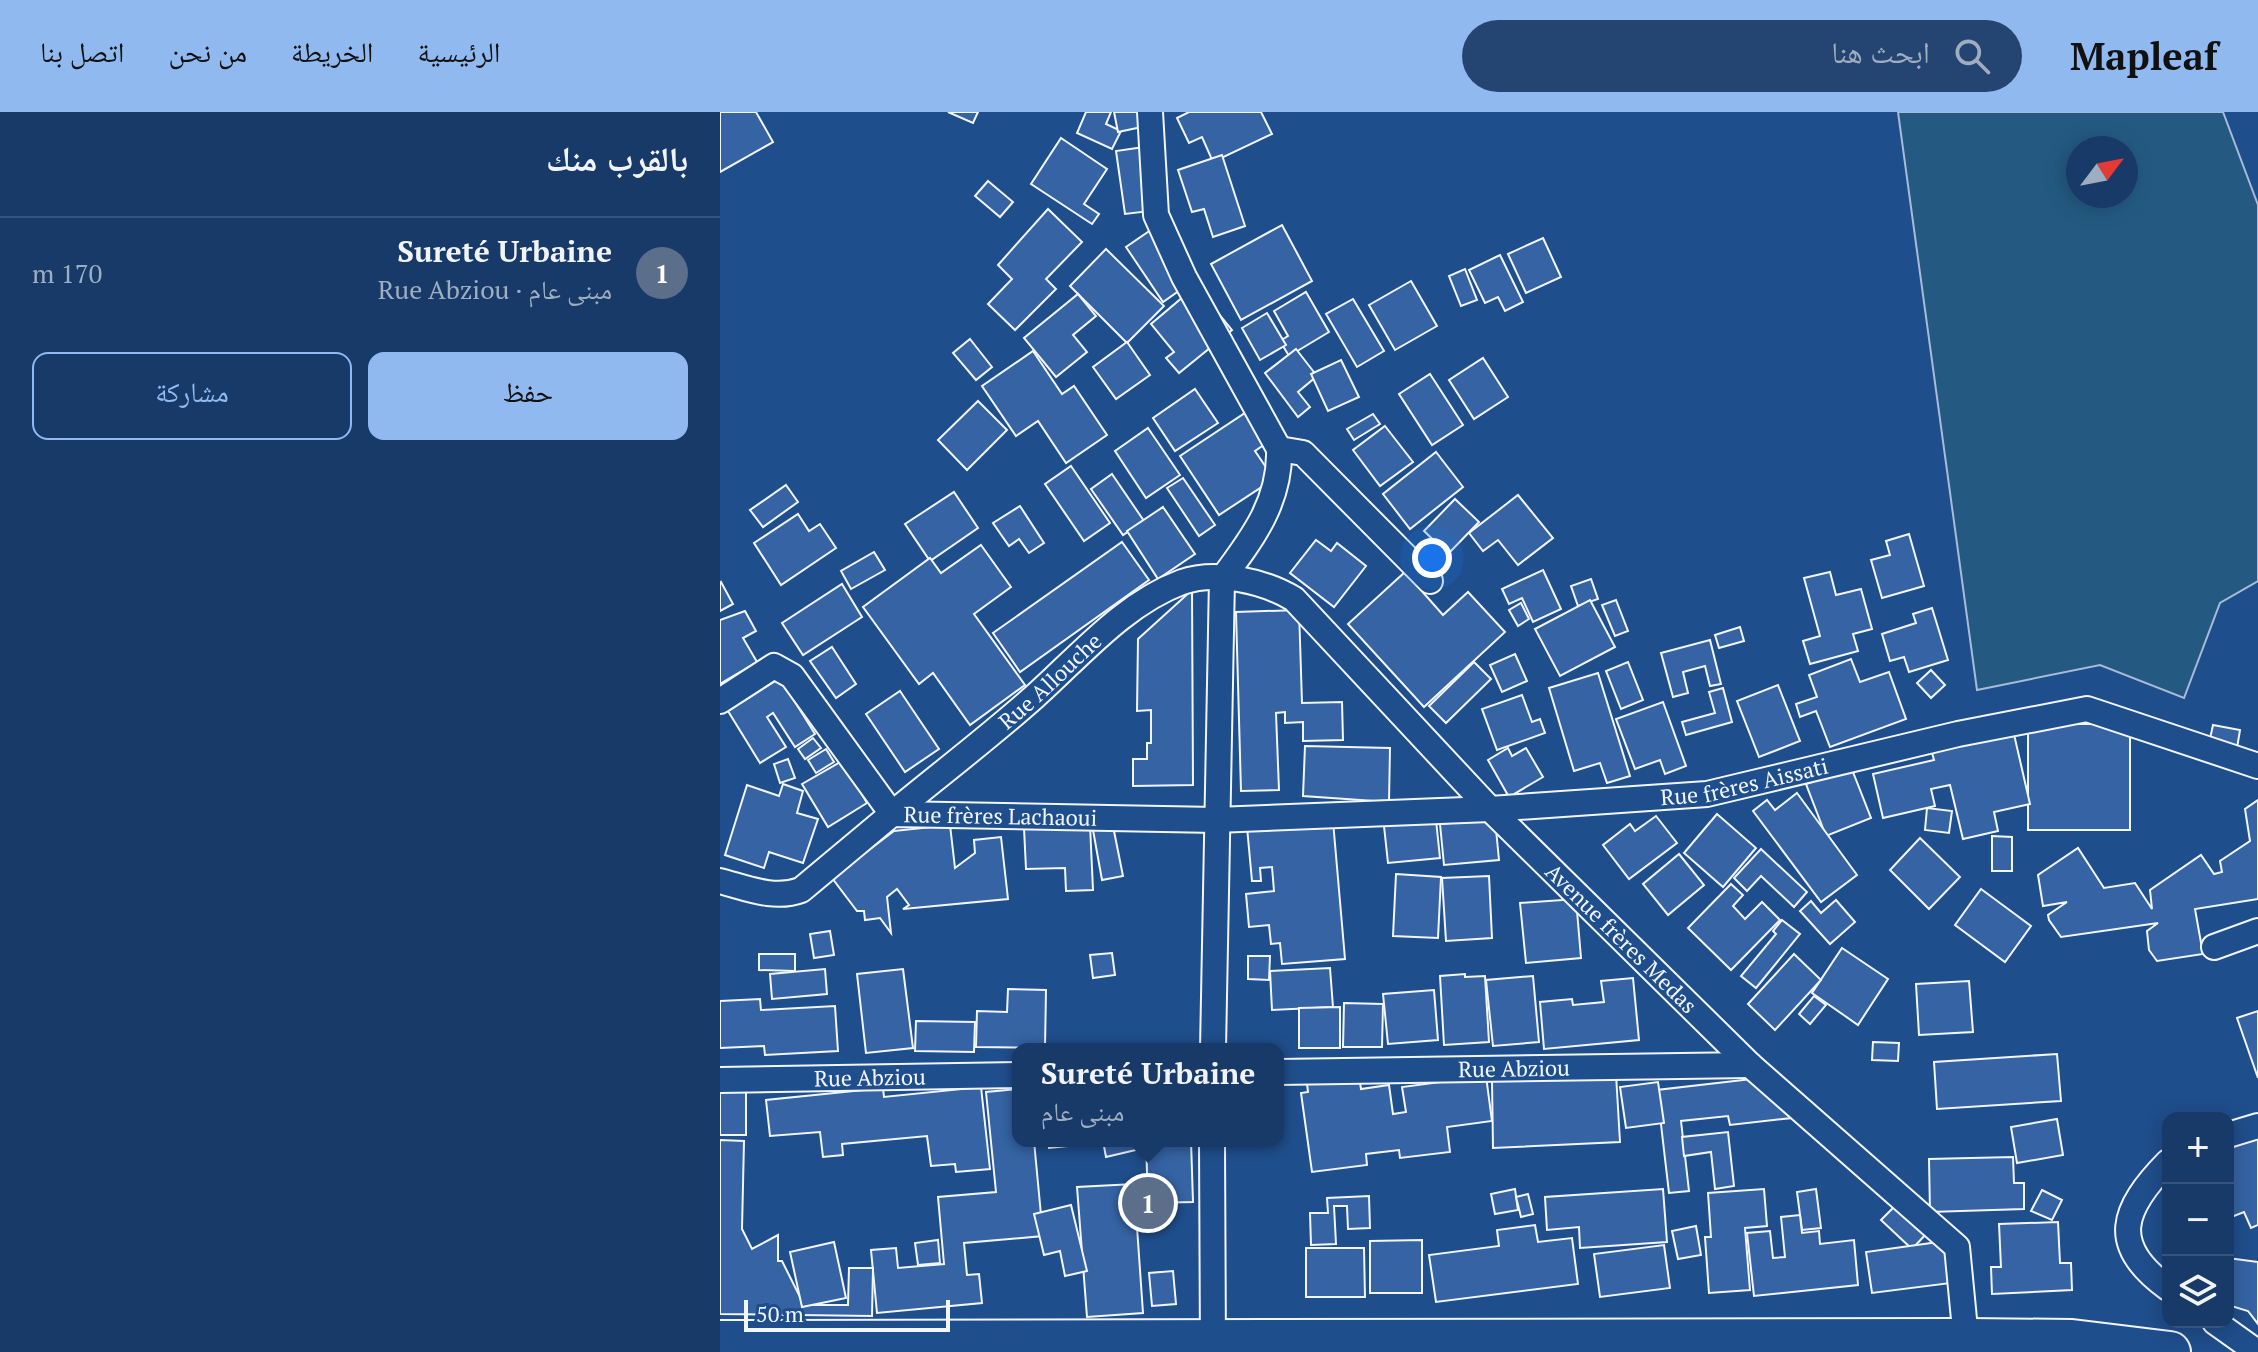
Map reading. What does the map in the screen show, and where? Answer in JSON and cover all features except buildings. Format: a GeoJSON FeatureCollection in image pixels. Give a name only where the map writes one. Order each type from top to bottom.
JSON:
{"type":"FeatureCollection","features":[{"type":"Feature","properties":{"kind":"main road"},"geometry":{"type":"LineString","coordinates":[[720,1341],[1213,1346],[1967,1345],[2072,1340],[2170,1352]]}},
{"type":"Feature","properties":{"kind":"street"},"geometry":{"type":"LineString","coordinates":[[1150,112],[1156,215],[1184,277],[1279,449],[1280,474],[1273,498],[1258,531],[1222,579],[1213,1043]]}},
{"type":"Feature","properties":{"kind":"street"},"geometry":{"type":"LineString","coordinates":[[1279,449],[1303,453],[1430,581]]}},
{"type":"Feature","properties":{"kind":"street","name":"Avenue frères Medas"},"geometry":{"type":"LineString","coordinates":[[1222,579],[1262,584],[1294,599],[1490,809],[1750,1065],[1957,1247],[1967,1345]]}},
{"type":"Feature","properties":{"kind":"street","name":"Rue Allouche"},"geometry":{"type":"LineString","coordinates":[[892,814],[1032,699],[1122,617],[1185,581],[1222,579]]}},
{"type":"Feature","properties":{"kind":"street"},"geometry":{"type":"LineString","coordinates":[[720,701],[774,666],[783,670],[792,676],[892,814]]}},
{"type":"Feature","properties":{"kind":"street","name":"Rue frères Aissati"},"geometry":{"type":"LineString","coordinates":[[1216,820],[1490,809],[1707,794],[1958,734],[2087,709],[2258,766]]}},
{"type":"Feature","properties":{"kind":"street","name":"Rue frères Lachaoui"},"geometry":{"type":"LineString","coordinates":[[720,881],[767,894],[787,895],[801,890],[892,814],[1216,820]]}},
{"type":"Feature","properties":{"kind":"street"},"geometry":{"type":"LineString","coordinates":[[2214,947],[2258,931]]}},
{"type":"Feature","properties":{"kind":"street","name":"Rue Abziou"},"geometry":{"type":"LineString","coordinates":[[1284,1072],[1750,1065]]}},
{"type":"Feature","properties":{"kind":"street","name":"Rue Abziou"},"geometry":{"type":"LineString","coordinates":[[720,1080],[1012,1075]]}},
{"type":"Feature","properties":{"kind":"street"},"geometry":{"type":"LineString","coordinates":[[2234,1133],[2258,1126]]}},
{"type":"Feature","properties":{"kind":"street"},"geometry":{"type":"LineString","coordinates":[[1212,1147],[1213,1346]]}},
{"type":"Feature","properties":{"kind":"street"},"geometry":{"type":"LineString","coordinates":[[2162,1168],[2144,1186],[2127,1216],[2128,1246],[2147,1273],[2162,1284]]}},
{"type":"Feature","properties":{"kind":"street"},"geometry":{"type":"LineString","coordinates":[[2223,1328],[2257,1352]]}},
{"type":"Feature","properties":{"kind":"shaded area"},"geometry":{"type":"Polygon","coordinates":[[[1898,112],[2223,112],[2258,205],[2258,581],[2220,603],[2184,698],[2100,665],[1977,690],[1898,112]]]}},
{"type":"Feature","properties":{"kind":"place","name":"Sureté Urbaine"},"geometry":{"type":"Point","coordinates":[1148,1203]}}]}
